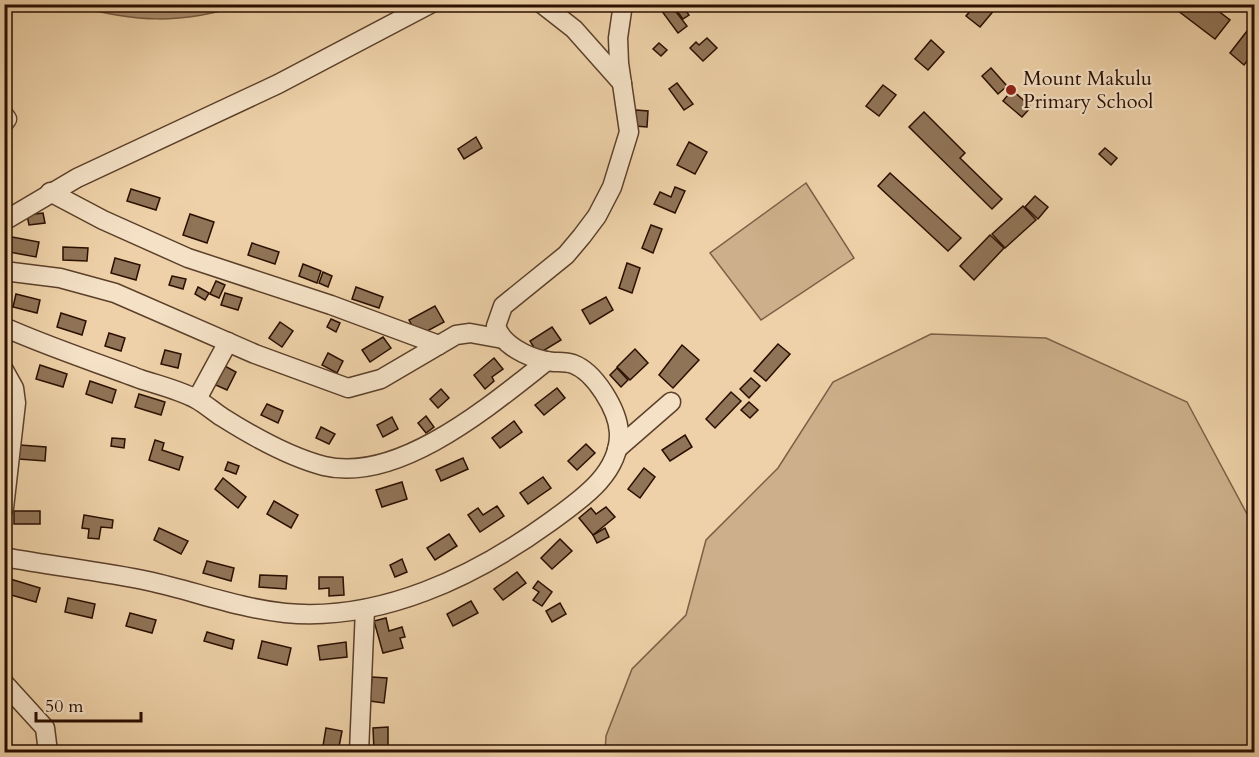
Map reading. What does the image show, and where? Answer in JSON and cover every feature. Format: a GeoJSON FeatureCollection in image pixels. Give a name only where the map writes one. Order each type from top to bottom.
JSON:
{"type":"FeatureCollection","features":[{"type":"Feature","properties":{"kind":"street"},"geometry":{"type":"LineString","coordinates":[[4,221],[50,192],[278,84],[430,4]]}},
{"type":"Feature","properties":{"kind":"street"},"geometry":{"type":"LineString","coordinates":[[542,4],[581,36],[622,83]]}},
{"type":"Feature","properties":{"kind":"street"},"geometry":{"type":"LineString","coordinates":[[480,334],[497,320],[503,306],[566,255],[597,216],[612,187],[629,132],[618,38],[623,4]]}},
{"type":"Feature","properties":{"kind":"street"},"geometry":{"type":"LineString","coordinates":[[4,115],[7,119],[4,123]]}},
{"type":"Feature","properties":{"kind":"street"},"geometry":{"type":"LineString","coordinates":[[50,192],[103,220],[188,258],[331,304],[439,345]]}},
{"type":"Feature","properties":{"kind":"street"},"geometry":{"type":"LineString","coordinates":[[4,270],[60,278],[103,289],[228,342],[348,388],[381,379],[462,333],[502,339],[540,363],[570,363],[581,368],[601,390],[616,417],[619,432],[617,449],[609,472],[539,529],[430,590],[396,602],[365,609],[310,614],[257,609],[146,581],[4,557]]}},
{"type":"Feature","properties":{"kind":"street"},"geometry":{"type":"LineString","coordinates":[[497,320],[502,339]]}},
{"type":"Feature","properties":{"kind":"street"},"geometry":{"type":"LineString","coordinates":[[4,327],[196,399],[238,427],[307,461],[325,466],[358,468],[392,460],[462,424],[540,363]]}},
{"type":"Feature","properties":{"kind":"street"},"geometry":{"type":"LineString","coordinates":[[196,399],[228,342]]}},
{"type":"Feature","properties":{"kind":"street"},"geometry":{"type":"LineString","coordinates":[[4,370],[15,388],[16,403],[4,508]]}},
{"type":"Feature","properties":{"kind":"street"},"geometry":{"type":"LineString","coordinates":[[617,449],[671,402]]}},
{"type":"Feature","properties":{"kind":"street"},"geometry":{"type":"LineString","coordinates":[[359,753],[365,609]]}},
{"type":"Feature","properties":{"kind":"street"},"geometry":{"type":"LineString","coordinates":[[4,683],[45,728],[48,753]]}},
{"type":"Feature","properties":{"kind":"shaded area"},"geometry":{"type":"Polygon","coordinates":[[[242,4],[199,16],[158,19],[117,15],[74,5],[242,4]]]}},
{"type":"Feature","properties":{"kind":"shaded area"},"geometry":{"type":"Polygon","coordinates":[[[806,183],[854,258],[761,320],[710,253],[806,183]]]}},
{"type":"Feature","properties":{"kind":"shaded area"},"geometry":{"type":"Polygon","coordinates":[[[931,334],[1046,338],[1187,402],[1254,527],[1254,752],[605,752],[606,736],[632,669],[686,615],[706,540],[778,468],[833,382],[931,334]]]}},
{"type":"Feature","properties":{"kind":"building"},"geometry":{"type":"Polygon","coordinates":[[[670,4],[687,26],[678,33],[661,10],[670,4]]]}},
{"type":"Feature","properties":{"kind":"building"},"geometry":{"type":"Polygon","coordinates":[[[681,4],[689,15],[683,19],[673,6],[681,4]]]}},
{"type":"Feature","properties":{"kind":"building"},"geometry":{"type":"Polygon","coordinates":[[[976,4],[992,4],[996,8],[980,27],[966,16],[976,4]]]}},
{"type":"Feature","properties":{"kind":"building"},"geometry":{"type":"Polygon","coordinates":[[[1169,4],[1209,4],[1230,20],[1215,39],[1169,4]]]}},
{"type":"Feature","properties":{"kind":"building"},"geometry":{"type":"Polygon","coordinates":[[[1254,22],[1254,52],[1244,65],[1230,53],[1254,22]]]}},
{"type":"Feature","properties":{"kind":"building"},"geometry":{"type":"Polygon","coordinates":[[[707,38],[717,48],[703,61],[690,48],[696,42],[699,45],[707,38]]]}},
{"type":"Feature","properties":{"kind":"building"},"geometry":{"type":"Polygon","coordinates":[[[931,40],[944,52],[928,70],[915,59],[931,40]]]}},
{"type":"Feature","properties":{"kind":"building"},"geometry":{"type":"Polygon","coordinates":[[[659,43],[667,50],[661,56],[653,49],[659,43]]]}},
{"type":"Feature","properties":{"kind":"building"},"geometry":{"type":"Polygon","coordinates":[[[991,68],[1007,86],[998,94],[982,76],[991,68]]]}},
{"type":"Feature","properties":{"kind":"building"},"geometry":{"type":"Polygon","coordinates":[[[677,83],[693,104],[684,110],[669,89],[677,83]]]}},
{"type":"Feature","properties":{"kind":"building"},"geometry":{"type":"Polygon","coordinates":[[[883,85],[896,95],[879,116],[866,106],[883,85]]]}},
{"type":"Feature","properties":{"kind":"building"},"geometry":{"type":"Polygon","coordinates":[[[1012,90],[1031,107],[1022,117],[1003,101],[1012,90]]]}},
{"type":"Feature","properties":{"kind":"building"},"geometry":{"type":"Polygon","coordinates":[[[636,110],[648,111],[647,127],[635,126],[636,110]]]}},
{"type":"Feature","properties":{"kind":"building"},"geometry":{"type":"Polygon","coordinates":[[[924,112],[965,153],[960,158],[1002,199],[992,209],[909,127],[924,112]]]}},
{"type":"Feature","properties":{"kind":"building"},"geometry":{"type":"Polygon","coordinates":[[[476,137],[482,148],[464,159],[458,149],[476,137]]]}},
{"type":"Feature","properties":{"kind":"building"},"geometry":{"type":"Polygon","coordinates":[[[689,142],[707,152],[695,174],[677,165],[689,142]]]}},
{"type":"Feature","properties":{"kind":"building"},"geometry":{"type":"Polygon","coordinates":[[[1105,148],[1117,158],[1111,165],[1099,154],[1105,148]]]}},
{"type":"Feature","properties":{"kind":"building"},"geometry":{"type":"Polygon","coordinates":[[[890,173],[961,238],[948,251],[878,186],[890,173]]]}},
{"type":"Feature","properties":{"kind":"building"},"geometry":{"type":"Polygon","coordinates":[[[675,187],[685,191],[675,213],[654,204],[660,192],[671,197],[675,187]]]}},
{"type":"Feature","properties":{"kind":"building"},"geometry":{"type":"Polygon","coordinates":[[[131,189],[160,198],[156,210],[127,201],[131,189]]]}},
{"type":"Feature","properties":{"kind":"building"},"geometry":{"type":"Polygon","coordinates":[[[1035,196],[1048,207],[1038,219],[1025,207],[1035,196]]]}},
{"type":"Feature","properties":{"kind":"building"},"geometry":{"type":"Polygon","coordinates":[[[1023,206],[1036,220],[1005,248],[992,234],[1023,206]]]}},
{"type":"Feature","properties":{"kind":"building"},"geometry":{"type":"Polygon","coordinates":[[[43,213],[45,223],[29,225],[27,215],[43,213]]]}},
{"type":"Feature","properties":{"kind":"building"},"geometry":{"type":"Polygon","coordinates":[[[190,214],[214,222],[207,243],[183,235],[190,214]]]}},
{"type":"Feature","properties":{"kind":"building"},"geometry":{"type":"Polygon","coordinates":[[[651,225],[662,229],[653,253],[642,248],[651,225]]]}},
{"type":"Feature","properties":{"kind":"building"},"geometry":{"type":"Polygon","coordinates":[[[990,235],[1004,248],[974,280],[960,266],[990,235]]]}},
{"type":"Feature","properties":{"kind":"building"},"geometry":{"type":"Polygon","coordinates":[[[12,237],[39,242],[36,257],[9,252],[12,237]]]}},
{"type":"Feature","properties":{"kind":"building"},"geometry":{"type":"Polygon","coordinates":[[[252,243],[279,252],[275,264],[248,255],[252,243]]]}},
{"type":"Feature","properties":{"kind":"building"},"geometry":{"type":"Polygon","coordinates":[[[63,247],[88,248],[87,261],[63,260],[63,247]]]}},
{"type":"Feature","properties":{"kind":"building"},"geometry":{"type":"Polygon","coordinates":[[[115,258],[140,265],[136,280],[111,273],[115,258]]]}},
{"type":"Feature","properties":{"kind":"building"},"geometry":{"type":"Polygon","coordinates":[[[627,263],[640,268],[632,293],[619,288],[627,263]]]}},
{"type":"Feature","properties":{"kind":"building"},"geometry":{"type":"Polygon","coordinates":[[[303,264],[321,271],[317,283],[299,276],[303,264]]]}},
{"type":"Feature","properties":{"kind":"building"},"geometry":{"type":"Polygon","coordinates":[[[323,272],[332,276],[328,287],[319,283],[323,272]]]}},
{"type":"Feature","properties":{"kind":"building"},"geometry":{"type":"Polygon","coordinates":[[[172,276],[186,279],[183,289],[169,285],[172,276]]]}},
{"type":"Feature","properties":{"kind":"building"},"geometry":{"type":"Polygon","coordinates":[[[216,281],[225,285],[219,298],[210,294],[216,281]]]}},
{"type":"Feature","properties":{"kind":"building"},"geometry":{"type":"Polygon","coordinates":[[[198,287],[209,293],[205,300],[195,294],[198,287]]]}},
{"type":"Feature","properties":{"kind":"building"},"geometry":{"type":"Polygon","coordinates":[[[356,287],[383,297],[379,308],[352,299],[356,287]]]}},
{"type":"Feature","properties":{"kind":"building"},"geometry":{"type":"Polygon","coordinates":[[[225,293],[242,298],[238,310],[221,305],[225,293]]]}},
{"type":"Feature","properties":{"kind":"building"},"geometry":{"type":"Polygon","coordinates":[[[16,294],[40,300],[37,313],[13,307],[16,294]]]}},
{"type":"Feature","properties":{"kind":"building"},"geometry":{"type":"Polygon","coordinates":[[[606,297],[613,310],[590,324],[582,310],[606,297]]]}},
{"type":"Feature","properties":{"kind":"building"},"geometry":{"type":"Polygon","coordinates":[[[435,306],[444,322],[418,336],[409,320],[435,306]]]}},
{"type":"Feature","properties":{"kind":"building"},"geometry":{"type":"Polygon","coordinates":[[[61,313],[86,321],[82,335],[57,327],[61,313]]]}},
{"type":"Feature","properties":{"kind":"building"},"geometry":{"type":"Polygon","coordinates":[[[331,319],[340,323],[336,332],[327,327],[331,319]]]}},
{"type":"Feature","properties":{"kind":"building"},"geometry":{"type":"Polygon","coordinates":[[[280,322],[293,331],[282,347],[269,338],[280,322]]]}},
{"type":"Feature","properties":{"kind":"building"},"geometry":{"type":"Polygon","coordinates":[[[552,327],[561,340],[538,354],[530,341],[552,327]]]}},
{"type":"Feature","properties":{"kind":"building"},"geometry":{"type":"Polygon","coordinates":[[[109,333],[125,338],[121,351],[105,346],[109,333]]]}},
{"type":"Feature","properties":{"kind":"building"},"geometry":{"type":"Polygon","coordinates":[[[383,337],[391,348],[370,362],[362,350],[383,337]]]}},
{"type":"Feature","properties":{"kind":"building"},"geometry":{"type":"Polygon","coordinates":[[[778,344],[790,354],[766,381],[754,371],[778,344]]]}},
{"type":"Feature","properties":{"kind":"building"},"geometry":{"type":"Polygon","coordinates":[[[682,345],[699,360],[673,388],[659,375],[682,345]]]}},
{"type":"Feature","properties":{"kind":"building"},"geometry":{"type":"Polygon","coordinates":[[[635,349],[648,363],[630,380],[617,367],[635,349]]]}},
{"type":"Feature","properties":{"kind":"building"},"geometry":{"type":"Polygon","coordinates":[[[165,350],[181,354],[178,368],[161,364],[165,350]]]}},
{"type":"Feature","properties":{"kind":"building"},"geometry":{"type":"Polygon","coordinates":[[[328,353],[343,361],[337,373],[322,365],[328,353]]]}},
{"type":"Feature","properties":{"kind":"building"},"geometry":{"type":"Polygon","coordinates":[[[494,358],[503,369],[492,377],[494,381],[485,389],[474,375],[494,358]]]}},
{"type":"Feature","properties":{"kind":"building"},"geometry":{"type":"Polygon","coordinates":[[[221,364],[236,372],[227,390],[211,383],[221,364]]]}},
{"type":"Feature","properties":{"kind":"building"},"geometry":{"type":"Polygon","coordinates":[[[40,365],[67,374],[63,387],[36,379],[40,365]]]}},
{"type":"Feature","properties":{"kind":"building"},"geometry":{"type":"Polygon","coordinates":[[[617,368],[628,380],[621,387],[610,375],[617,368]]]}},
{"type":"Feature","properties":{"kind":"building"},"geometry":{"type":"Polygon","coordinates":[[[751,378],[760,386],[749,398],[740,389],[751,378]]]}},
{"type":"Feature","properties":{"kind":"building"},"geometry":{"type":"Polygon","coordinates":[[[90,381],[116,390],[112,403],[86,394],[90,381]]]}},
{"type":"Feature","properties":{"kind":"building"},"geometry":{"type":"Polygon","coordinates":[[[557,388],[565,398],[544,415],[535,405],[557,388]]]}},
{"type":"Feature","properties":{"kind":"building"},"geometry":{"type":"Polygon","coordinates":[[[441,389],[449,398],[438,408],[430,399],[441,389]]]}},
{"type":"Feature","properties":{"kind":"building"},"geometry":{"type":"Polygon","coordinates":[[[731,392],[741,401],[715,428],[706,419],[731,392]]]}},
{"type":"Feature","properties":{"kind":"building"},"geometry":{"type":"Polygon","coordinates":[[[139,394],[165,402],[161,415],[135,407],[139,394]]]}},
{"type":"Feature","properties":{"kind":"building"},"geometry":{"type":"Polygon","coordinates":[[[749,402],[758,410],[750,418],[741,410],[749,402]]]}},
{"type":"Feature","properties":{"kind":"building"},"geometry":{"type":"Polygon","coordinates":[[[267,404],[283,411],[278,423],[261,415],[267,404]]]}},
{"type":"Feature","properties":{"kind":"building"},"geometry":{"type":"Polygon","coordinates":[[[426,416],[434,427],[426,433],[418,423],[426,416]]]}},
{"type":"Feature","properties":{"kind":"building"},"geometry":{"type":"Polygon","coordinates":[[[392,417],[398,429],[383,437],[377,425],[392,417]]]}},
{"type":"Feature","properties":{"kind":"building"},"geometry":{"type":"Polygon","coordinates":[[[514,421],[522,432],[500,448],[492,438],[514,421]]]}},
{"type":"Feature","properties":{"kind":"building"},"geometry":{"type":"Polygon","coordinates":[[[321,427],[335,434],[329,444],[316,438],[321,427]]]}},
{"type":"Feature","properties":{"kind":"building"},"geometry":{"type":"Polygon","coordinates":[[[685,435],[692,447],[670,461],[662,450],[685,435]]]}},
{"type":"Feature","properties":{"kind":"building"},"geometry":{"type":"Polygon","coordinates":[[[112,438],[125,439],[124,448],[111,446],[112,438]]]}},
{"type":"Feature","properties":{"kind":"building"},"geometry":{"type":"Polygon","coordinates":[[[155,440],[164,443],[162,450],[183,457],[179,470],[149,460],[155,440]]]}},
{"type":"Feature","properties":{"kind":"building"},"geometry":{"type":"Polygon","coordinates":[[[586,444],[595,453],[577,470],[568,461],[586,444]]]}},
{"type":"Feature","properties":{"kind":"building"},"geometry":{"type":"Polygon","coordinates":[[[20,445],[46,447],[45,461],[19,459],[20,445]]]}},
{"type":"Feature","properties":{"kind":"building"},"geometry":{"type":"Polygon","coordinates":[[[463,458],[468,469],[441,481],[436,470],[463,458]]]}},
{"type":"Feature","properties":{"kind":"building"},"geometry":{"type":"Polygon","coordinates":[[[228,462],[239,466],[236,474],[225,470],[228,462]]]}},
{"type":"Feature","properties":{"kind":"building"},"geometry":{"type":"Polygon","coordinates":[[[644,468],[655,477],[640,498],[628,489],[644,468]]]}},
{"type":"Feature","properties":{"kind":"building"},"geometry":{"type":"Polygon","coordinates":[[[543,477],[551,488],[528,504],[520,493],[543,477]]]}},
{"type":"Feature","properties":{"kind":"building"},"geometry":{"type":"Polygon","coordinates":[[[223,478],[246,497],[238,508],[215,489],[223,478]]]}},
{"type":"Feature","properties":{"kind":"building"},"geometry":{"type":"Polygon","coordinates":[[[402,482],[407,499],[382,507],[376,490],[402,482]]]}},
{"type":"Feature","properties":{"kind":"building"},"geometry":{"type":"Polygon","coordinates":[[[274,501],[298,515],[291,528],[267,514],[274,501]]]}},
{"type":"Feature","properties":{"kind":"building"},"geometry":{"type":"Polygon","coordinates":[[[497,506],[504,516],[480,532],[468,515],[478,508],[483,515],[497,506]]]}},
{"type":"Feature","properties":{"kind":"building"},"geometry":{"type":"Polygon","coordinates":[[[606,507],[615,517],[593,535],[579,518],[591,508],[596,514],[606,507]]]}},
{"type":"Feature","properties":{"kind":"building"},"geometry":{"type":"Polygon","coordinates":[[[14,511],[40,511],[40,524],[14,524],[14,511]]]}},
{"type":"Feature","properties":{"kind":"building"},"geometry":{"type":"Polygon","coordinates":[[[84,515],[113,520],[112,528],[101,527],[99,539],[88,538],[89,529],[82,528],[84,515]]]}},
{"type":"Feature","properties":{"kind":"building"},"geometry":{"type":"Polygon","coordinates":[[[159,528],[188,541],[181,554],[154,540],[159,528]]]}},
{"type":"Feature","properties":{"kind":"building"},"geometry":{"type":"Polygon","coordinates":[[[605,528],[609,537],[597,543],[593,535],[605,528]]]}},
{"type":"Feature","properties":{"kind":"building"},"geometry":{"type":"Polygon","coordinates":[[[449,534],[457,546],[435,560],[427,548],[449,534]]]}},
{"type":"Feature","properties":{"kind":"building"},"geometry":{"type":"Polygon","coordinates":[[[560,539],[572,551],[552,569],[541,558],[560,539]]]}},
{"type":"Feature","properties":{"kind":"building"},"geometry":{"type":"Polygon","coordinates":[[[402,559],[407,572],[395,577],[390,565],[402,559]]]}},
{"type":"Feature","properties":{"kind":"building"},"geometry":{"type":"Polygon","coordinates":[[[207,561],[234,568],[231,581],[203,573],[207,561]]]}},
{"type":"Feature","properties":{"kind":"building"},"geometry":{"type":"Polygon","coordinates":[[[517,572],[526,583],[503,600],[494,589],[517,572]]]}},
{"type":"Feature","properties":{"kind":"building"},"geometry":{"type":"Polygon","coordinates":[[[260,575],[287,576],[286,589],[259,587],[260,575]]]}},
{"type":"Feature","properties":{"kind":"building"},"geometry":{"type":"Polygon","coordinates":[[[319,577],[343,577],[344,595],[329,596],[329,588],[319,589],[319,577]]]}},
{"type":"Feature","properties":{"kind":"building"},"geometry":{"type":"Polygon","coordinates":[[[7,578],[40,588],[36,602],[4,593],[7,578]]]}},
{"type":"Feature","properties":{"kind":"building"},"geometry":{"type":"Polygon","coordinates":[[[538,581],[552,592],[542,606],[533,600],[539,592],[533,588],[538,581]]]}},
{"type":"Feature","properties":{"kind":"building"},"geometry":{"type":"Polygon","coordinates":[[[68,598],[95,604],[92,618],[65,612],[68,598]]]}},
{"type":"Feature","properties":{"kind":"building"},"geometry":{"type":"Polygon","coordinates":[[[471,601],[478,613],[453,626],[447,614],[471,601]]]}},
{"type":"Feature","properties":{"kind":"building"},"geometry":{"type":"Polygon","coordinates":[[[560,603],[566,614],[552,622],[546,611],[560,603]]]}},
{"type":"Feature","properties":{"kind":"building"},"geometry":{"type":"Polygon","coordinates":[[[130,613],[156,620],[152,633],[126,626],[130,613]]]}},
{"type":"Feature","properties":{"kind":"building"},"geometry":{"type":"Polygon","coordinates":[[[386,618],[389,631],[402,627],[405,637],[400,638],[403,648],[383,653],[374,621],[386,618]]]}},
{"type":"Feature","properties":{"kind":"building"},"geometry":{"type":"Polygon","coordinates":[[[207,632],[234,640],[232,649],[204,641],[207,632]]]}},
{"type":"Feature","properties":{"kind":"building"},"geometry":{"type":"Polygon","coordinates":[[[262,641],[291,648],[287,665],[258,658],[262,641]]]}},
{"type":"Feature","properties":{"kind":"building"},"geometry":{"type":"Polygon","coordinates":[[[346,642],[347,657],[320,660],[318,646],[346,642]]]}},
{"type":"Feature","properties":{"kind":"building"},"geometry":{"type":"Polygon","coordinates":[[[372,677],[387,678],[384,703],[370,701],[372,677]]]}},
{"type":"Feature","properties":{"kind":"building"},"geometry":{"type":"Polygon","coordinates":[[[388,727],[388,751],[374,751],[373,728],[388,727]]]}},
{"type":"Feature","properties":{"kind":"building"},"geometry":{"type":"Polygon","coordinates":[[[326,728],[342,731],[338,752],[322,752],[326,728]]]}},
{"type":"Feature","properties":{"kind":"place","name":"Mount Makulu Primary School"},"geometry":{"type":"Point","coordinates":[1011,90]}}]}
